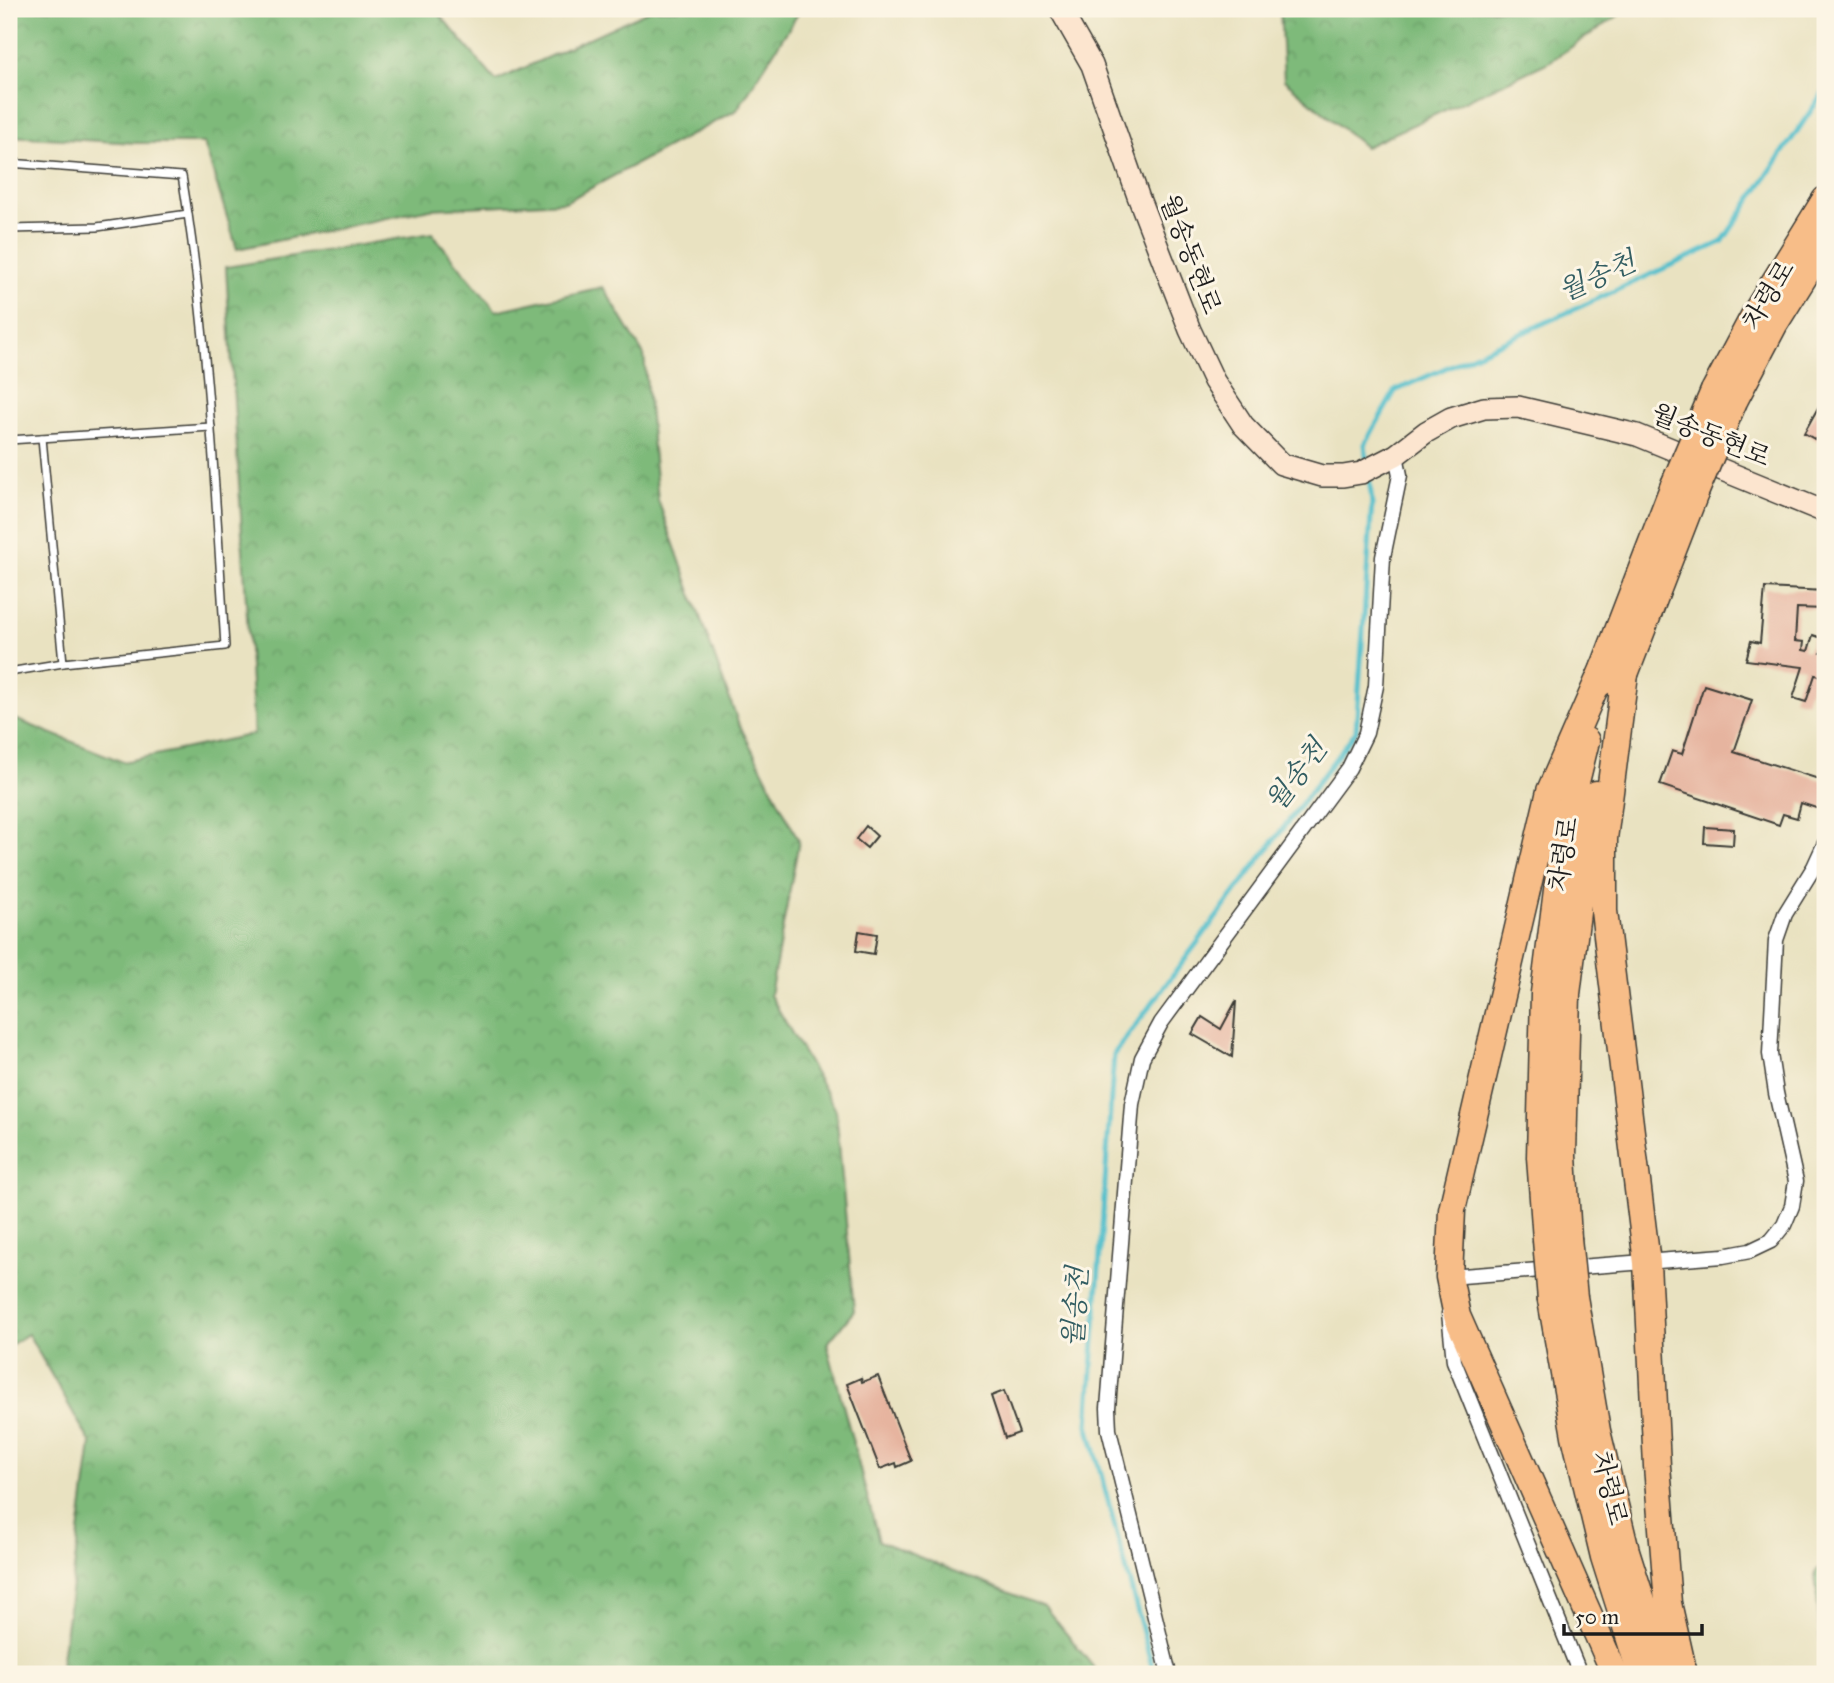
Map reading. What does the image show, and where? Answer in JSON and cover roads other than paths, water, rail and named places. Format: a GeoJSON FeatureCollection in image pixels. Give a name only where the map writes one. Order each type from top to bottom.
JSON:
{"type":"FeatureCollection","features":[{"type":"Feature","properties":{"kind":"highway","name":"차령로"},"geometry":{"type":"LineString","coordinates":[[1641,1674],[1604,1557],[1578,1449],[1557,1239],[1563,1156],[1567,994],[1587,831],[1615,670],[1756,312],[1825,200]]}},
{"type":"Feature","properties":{"kind":"highway","name":"차령로"},"geometry":{"type":"LineString","coordinates":[[1724,396],[1775,323],[1825,243]]}},
{"type":"Feature","properties":{"kind":"highway"},"geometry":{"type":"LineString","coordinates":[[1615,670],[1604,839],[1604,911],[1647,1263],[1657,1466],[1668,1603],[1684,1674]]}},
{"type":"Feature","properties":{"kind":"highway"},"geometry":{"type":"LineString","coordinates":[[1615,670],[1550,791],[1452,1210],[1449,1245],[1449,1277],[1457,1316],[1615,1674]]}},
{"type":"Feature","properties":{"kind":"highway","name":"차령로"},"geometry":{"type":"LineString","coordinates":[[1562,1298],[1626,1551],[1665,1674]]}},
{"type":"Feature","properties":{"kind":"street","name":"월송동현로"},"geometry":{"type":"LineString","coordinates":[[1060,9],[1092,65],[1138,195],[1214,382],[1242,425],[1281,464],[1322,476],[1361,473],[1388,460],[1426,432],[1451,418],[1483,408],[1518,407],[1637,435],[1825,512]]}},
{"type":"Feature","properties":{"kind":"street"},"geometry":{"type":"LineString","coordinates":[[1169,1674],[1109,1430],[1109,1394],[1132,1104],[1142,1058],[1161,1023],[1349,768],[1366,733],[1376,685],[1384,557],[1400,475],[1388,460]]}},
{"type":"Feature","properties":{"kind":"street"},"geometry":{"type":"LineString","coordinates":[[1580,1674],[1454,1361],[1449,1329],[1449,1277],[1647,1263],[1750,1251],[1771,1241],[1784,1225],[1792,1206],[1796,1181],[1770,1054],[1776,940],[1785,914],[1814,867],[1825,843]]}},
{"type":"Feature","properties":{"kind":"lane"},"geometry":{"type":"LineString","coordinates":[[9,163],[182,176],[211,427],[225,646],[63,663],[9,672]]}},
{"type":"Feature","properties":{"kind":"lane"},"geometry":{"type":"LineString","coordinates":[[9,229],[97,227],[188,214]]}},
{"type":"Feature","properties":{"kind":"lane"},"geometry":{"type":"LineString","coordinates":[[9,440],[211,427]]}},
{"type":"Feature","properties":{"kind":"lane"},"geometry":{"type":"LineString","coordinates":[[42,438],[63,663]]}},
{"type":"Feature","properties":{"kind":"waterway","name":"월송천"},"geometry":{"type":"LineString","coordinates":[[1367,463],[1365,444],[1395,391],[1722,242],[1825,90]]}},
{"type":"Feature","properties":{"kind":"waterway","name":"월송천"},"geometry":{"type":"LineString","coordinates":[[1154,1674],[1088,1425],[1114,1054],[1356,731],[1372,503],[1369,477]]}}]}
